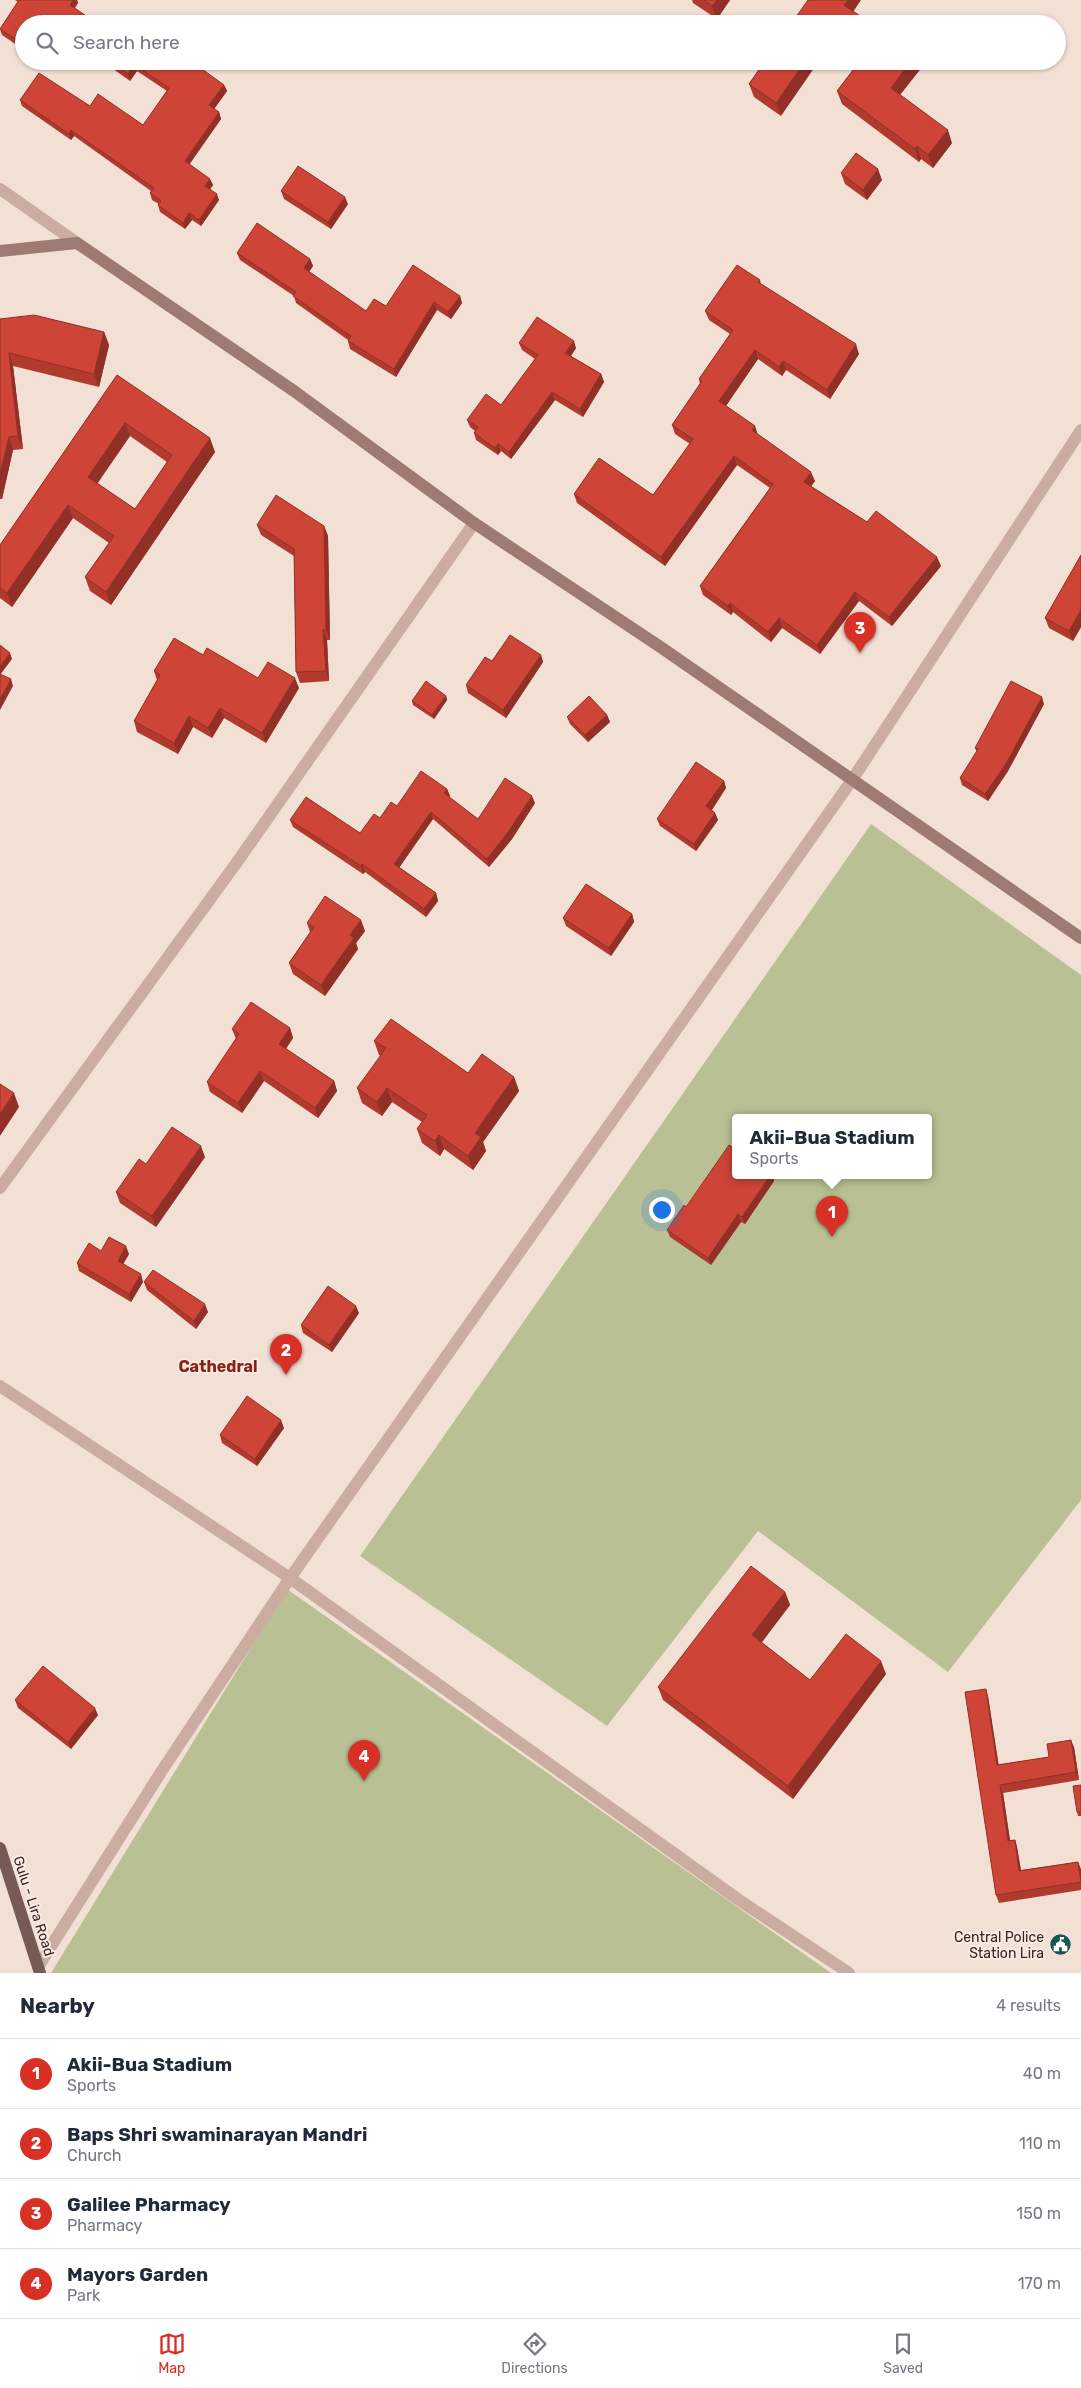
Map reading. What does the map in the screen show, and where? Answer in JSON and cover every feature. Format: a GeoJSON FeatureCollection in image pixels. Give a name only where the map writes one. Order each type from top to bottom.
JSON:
{"type":"FeatureCollection","features":[{"type":"Feature","properties":{"kind":"main road"},"geometry":{"type":"LineString","coordinates":[[0,251],[77,243],[294,391],[474,523],[659,646],[1081,938]]}},
{"type":"Feature","properties":{"kind":"main road","name":"Gulu - Lira Road"},"geometry":{"type":"LineString","coordinates":[[0,1848],[39,1970]]}},
{"type":"Feature","properties":{"kind":"street"},"geometry":{"type":"LineString","coordinates":[[0,189],[77,243]]}},
{"type":"Feature","properties":{"kind":"street"},"geometry":{"type":"LineString","coordinates":[[39,1970],[161,1772],[290,1578],[852,780],[1081,430]]}},
{"type":"Feature","properties":{"kind":"street"},"geometry":{"type":"LineString","coordinates":[[0,1188],[240,858],[474,523]]}},
{"type":"Feature","properties":{"kind":"street"},"geometry":{"type":"LineString","coordinates":[[0,1386],[290,1578],[739,1900],[849,1973]]}},
{"type":"Feature","properties":{"kind":"green space"},"geometry":{"type":"Polygon","coordinates":[[[871,824],[1081,975],[1081,1500],[948,1672],[758,1531],[607,1726],[360,1556],[871,824]]]}},
{"type":"Feature","properties":{"kind":"green space"},"geometry":{"type":"Polygon","coordinates":[[[287,1589],[831,1973],[51,1973],[287,1589]]]}},
{"type":"Feature","properties":{"kind":"building"},"geometry":{"type":"Polygon","coordinates":[[[19,0],[73,0],[70,5],[85,15],[15,15],[15,39],[0,29],[19,0]]]}},
{"type":"Feature","properties":{"kind":"building"},"geometry":{"type":"Polygon","coordinates":[[[704,0],[717,0],[712,6],[704,0]]]}},
{"type":"Feature","properties":{"kind":"building"},"geometry":{"type":"Polygon","coordinates":[[[808,0],[848,0],[844,5],[859,15],[797,15],[808,0]]]}},
{"type":"Feature","properties":{"kind":"building"},"geometry":{"type":"Polygon","coordinates":[[[122,70],[131,70],[128,74],[122,70]]]}},
{"type":"Feature","properties":{"kind":"building"},"geometry":{"type":"Polygon","coordinates":[[[142,70],[203,70],[224,85],[209,105],[219,112],[185,161],[210,179],[205,186],[217,194],[199,220],[189,213],[183,223],[158,205],[161,201],[150,193],[154,188],[71,130],[69,134],[20,100],[39,73],[90,106],[98,94],[143,125],[169,88],[142,70]]]}},
{"type":"Feature","properties":{"kind":"building"},"geometry":{"type":"Polygon","coordinates":[[[759,70],[799,70],[776,103],[749,84],[759,70]]]}},
{"type":"Feature","properties":{"kind":"building"},"geometry":{"type":"Polygon","coordinates":[[[853,70],[904,70],[891,88],[948,130],[928,155],[917,146],[915,149],[837,91],[853,70]]]}},
{"type":"Feature","properties":{"kind":"building"},"geometry":{"type":"Polygon","coordinates":[[[856,153],[878,169],[863,190],[841,173],[856,153]]]}},
{"type":"Feature","properties":{"kind":"building"},"geometry":{"type":"Polygon","coordinates":[[[298,166],[345,197],[328,222],[281,191],[298,166]]]}},
{"type":"Feature","properties":{"kind":"building"},"geometry":{"type":"Polygon","coordinates":[[[257,223],[310,259],[304,268],[366,311],[374,299],[386,306],[413,265],[460,296],[448,312],[434,302],[394,369],[348,341],[351,336],[293,296],[296,292],[237,253],[257,223]]]}},
{"type":"Feature","properties":{"kind":"building"},"geometry":{"type":"Polygon","coordinates":[[[737,265],[760,280],[758,282],[856,344],[827,390],[783,361],[779,367],[755,350],[719,401],[755,426],[752,430],[811,472],[804,482],[867,522],[876,511],[937,557],[889,617],[855,592],[817,645],[779,618],[768,632],[730,603],[728,606],[700,586],[773,484],[734,456],[661,557],[574,494],[599,458],[653,495],[693,439],[672,425],[702,381],[699,379],[733,330],[705,311],[737,265]]]}},
{"type":"Feature","properties":{"kind":"building"},"geometry":{"type":"Polygon","coordinates":[[[34,315],[104,332],[94,374],[9,353],[18,436],[9,437],[0,474],[0,319],[34,315]]]}},
{"type":"Feature","properties":{"kind":"building"},"geometry":{"type":"Polygon","coordinates":[[[537,317],[574,341],[565,353],[601,374],[580,409],[552,392],[509,452],[498,444],[495,448],[474,433],[478,427],[467,420],[486,394],[501,405],[538,355],[519,343],[537,317]]]}},
{"type":"Feature","properties":{"kind":"building"},"geometry":{"type":"Polygon","coordinates":[[[117,375],[210,438],[106,592],[85,577],[114,536],[68,505],[7,593],[0,588],[0,545],[117,375]],[[125,423],[88,477],[135,509],[172,455],[125,423]]]}},
{"type":"Feature","properties":{"kind":"building"},"geometry":{"type":"Polygon","coordinates":[[[276,495],[324,526],[326,630],[323,630],[326,671],[296,672],[294,549],[257,525],[276,495]]]}},
{"type":"Feature","properties":{"kind":"building"},"geometry":{"type":"Polygon","coordinates":[[[1081,555],[1081,610],[1069,631],[1045,618],[1081,555]]]}},
{"type":"Feature","properties":{"kind":"building"},"geometry":{"type":"Polygon","coordinates":[[[510,635],[541,655],[503,710],[466,685],[485,657],[492,661],[510,635]]]}},
{"type":"Feature","properties":{"kind":"building"},"geometry":{"type":"Polygon","coordinates":[[[174,638],[203,655],[207,648],[258,678],[268,662],[295,678],[262,733],[220,708],[208,728],[189,716],[174,743],[134,721],[160,675],[154,671],[174,638]]]}},
{"type":"Feature","properties":{"kind":"building"},"geometry":{"type":"Polygon","coordinates":[[[0,645],[10,653],[0,666],[0,645]]]}},
{"type":"Feature","properties":{"kind":"building"},"geometry":{"type":"Polygon","coordinates":[[[0,674],[11,679],[0,699],[0,674]]]}},
{"type":"Feature","properties":{"kind":"building"},"geometry":{"type":"Polygon","coordinates":[[[426,681],[446,696],[432,715],[412,701],[426,681]]]}},
{"type":"Feature","properties":{"kind":"building"},"geometry":{"type":"Polygon","coordinates":[[[1011,681],[1042,697],[1006,764],[985,794],[960,778],[978,749],[975,748],[1011,681]]]}},
{"type":"Feature","properties":{"kind":"building"},"geometry":{"type":"Polygon","coordinates":[[[589,696],[607,715],[585,735],[567,717],[589,696]]]}},
{"type":"Feature","properties":{"kind":"building"},"geometry":{"type":"Polygon","coordinates":[[[696,762],[724,781],[706,806],[715,813],[694,844],[657,819],[696,762]]]}},
{"type":"Feature","properties":{"kind":"building"},"geometry":{"type":"Polygon","coordinates":[[[421,771],[447,789],[444,793],[478,819],[505,778],[532,796],[509,831],[487,859],[431,812],[394,864],[436,893],[424,909],[362,864],[361,866],[290,820],[306,797],[360,833],[374,814],[380,818],[391,802],[397,806],[421,771]]]}},
{"type":"Feature","properties":{"kind":"building"},"geometry":{"type":"Polygon","coordinates":[[[586,884],[632,914],[609,948],[563,918],[586,884]]]}},
{"type":"Feature","properties":{"kind":"building"},"geometry":{"type":"Polygon","coordinates":[[[325,896],[361,920],[350,935],[354,938],[321,985],[289,963],[314,927],[307,923],[325,896]]]}},
{"type":"Feature","properties":{"kind":"building"},"geometry":{"type":"Polygon","coordinates":[[[251,1002],[290,1028],[279,1044],[334,1081],[315,1108],[260,1071],[238,1103],[207,1082],[239,1034],[232,1029],[251,1002]]]}},
{"type":"Feature","properties":{"kind":"building"},"geometry":{"type":"Polygon","coordinates":[[[391,1019],[468,1073],[482,1054],[514,1077],[475,1133],[481,1137],[468,1156],[439,1135],[435,1141],[417,1129],[427,1115],[387,1088],[377,1102],[357,1088],[386,1048],[374,1041],[391,1019]]]}},
{"type":"Feature","properties":{"kind":"building"},"geometry":{"type":"Polygon","coordinates":[[[0,1084],[14,1093],[0,1114],[0,1084]]]}},
{"type":"Feature","properties":{"kind":"building"},"geometry":{"type":"Polygon","coordinates":[[[172,1127],[201,1146],[152,1216],[116,1192],[139,1159],[146,1164],[172,1127]]]}},
{"type":"Feature","properties":{"kind":"building"},"geometry":{"type":"Polygon","coordinates":[[[729,1145],[732,1147],[732,1179],[768,1179],[742,1217],[738,1214],[708,1258],[667,1230],[684,1205],[686,1207],[729,1145]]]}},
{"type":"Feature","properties":{"kind":"building"},"geometry":{"type":"Polygon","coordinates":[[[109,1237],[126,1246],[118,1261],[141,1274],[129,1294],[77,1263],[89,1243],[101,1251],[109,1237]]]}},
{"type":"Feature","properties":{"kind":"building"},"geometry":{"type":"Polygon","coordinates":[[[153,1270],[205,1304],[194,1321],[144,1282],[153,1270]]]}},
{"type":"Feature","properties":{"kind":"building"},"geometry":{"type":"Polygon","coordinates":[[[328,1286],[356,1306],[329,1345],[301,1325],[328,1286]]]}},
{"type":"Feature","properties":{"kind":"building"},"geometry":{"type":"Polygon","coordinates":[[[247,1396],[281,1420],[255,1459],[220,1435],[247,1396]]]}},
{"type":"Feature","properties":{"kind":"building"},"geometry":{"type":"Polygon","coordinates":[[[751,1566],[785,1592],[752,1635],[810,1680],[846,1634],[881,1661],[788,1786],[658,1687],[751,1566]]]}},
{"type":"Feature","properties":{"kind":"building"},"geometry":{"type":"Polygon","coordinates":[[[43,1666],[95,1708],[68,1742],[15,1700],[43,1666]]]}},
{"type":"Feature","properties":{"kind":"building"},"geometry":{"type":"Polygon","coordinates":[[[986,1689],[997,1765],[1049,1757],[1047,1744],[1071,1740],[1076,1772],[1000,1785],[1008,1841],[1015,1840],[1019,1871],[1078,1862],[1081,1882],[996,1895],[965,1692],[986,1689]]]}},
{"type":"Feature","properties":{"kind":"building"},"geometry":{"type":"Polygon","coordinates":[[[1081,1785],[1081,1812],[1077,1812],[1073,1786],[1081,1785]]]}},
{"type":"Feature","properties":{"kind":"place","name":"Galilee Pharmacy"},"geometry":{"type":"Point","coordinates":[860,653]}},
{"type":"Feature","properties":{"kind":"place","name":"Akii-Bua Stadium"},"geometry":{"type":"Point","coordinates":[832,1237]}},
{"type":"Feature","properties":{"kind":"place","name":"Baps Shri swaminarayan Mandri"},"geometry":{"type":"Point","coordinates":[286,1375]}},
{"type":"Feature","properties":{"kind":"place","name":"Mayors Garden"},"geometry":{"type":"Point","coordinates":[364,1781]}},
{"type":"Feature","properties":{"kind":"place","name":"Central Police Station Lira"},"geometry":{"type":"Point","coordinates":[1060,1945]}},
{"type":"Feature","properties":{"kind":"district","name":"Cathedral"},"geometry":{"type":"Point","coordinates":[218,1366]}}]}
